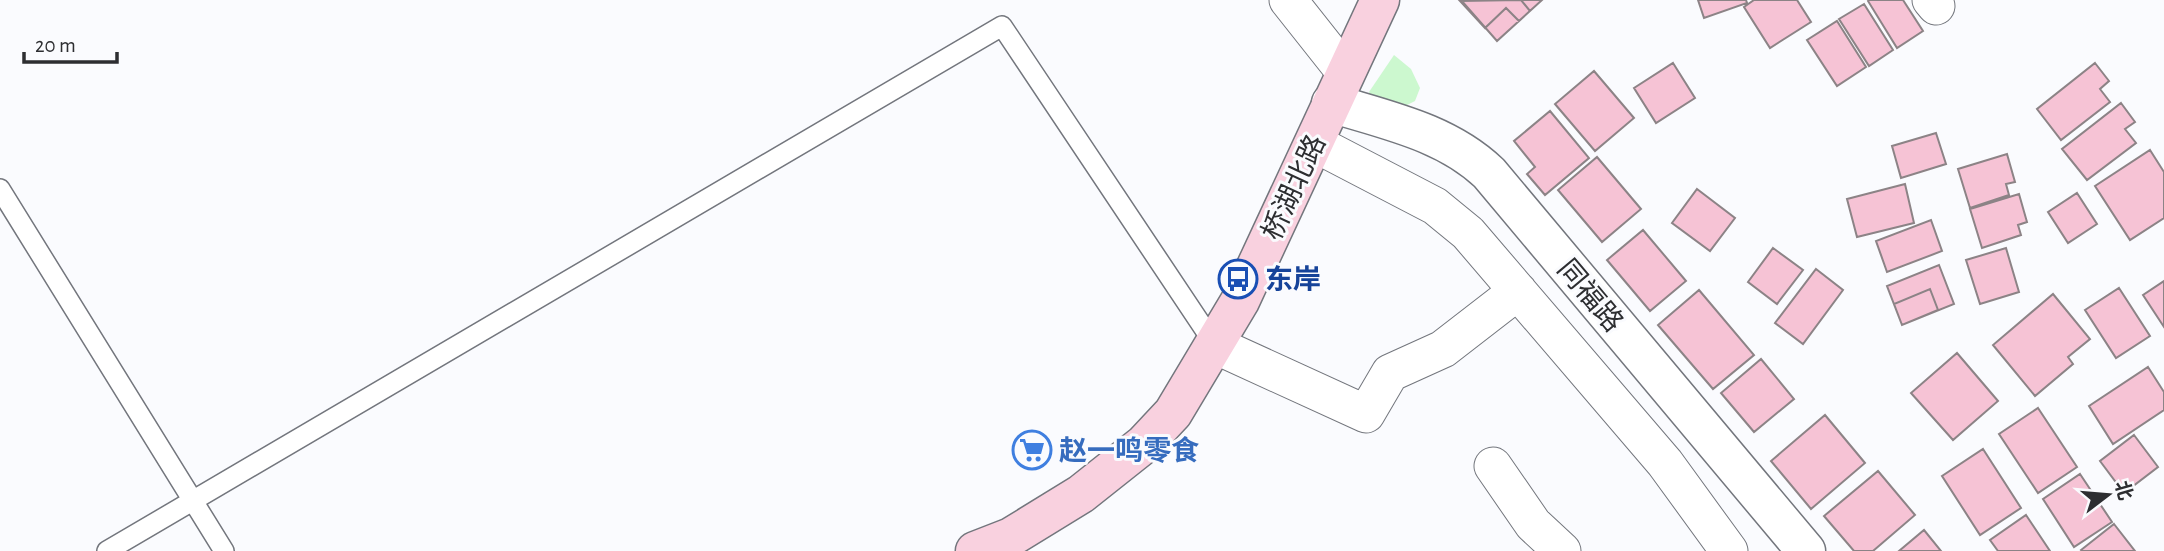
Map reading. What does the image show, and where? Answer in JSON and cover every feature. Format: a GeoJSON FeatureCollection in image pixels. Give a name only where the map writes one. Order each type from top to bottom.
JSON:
{"type":"FeatureCollection","features":[{"type":"Feature","properties":{"kind":"main road","name":"桥湖北路"},"geometry":{"type":"LineString","coordinates":[[975,551],[1011,537],[1081,494],[1144,444],[1174,413],[1240,301],[1380,0]]}},
{"type":"Feature","properties":{"kind":"street"},"geometry":{"type":"LineString","coordinates":[[1288,0],[1338,87]]}},
{"type":"Feature","properties":{"kind":"street","name":"同福路"},"geometry":{"type":"LineString","coordinates":[[1338,87],[1475,159],[1806,551]]}},
{"type":"Feature","properties":{"kind":"street"},"geometry":{"type":"LineString","coordinates":[[1314,143],[1416,196],[1452,218],[1468,233],[1665,463],[1711,543]]}},
{"type":"Feature","properties":{"kind":"street"},"geometry":{"type":"LineString","coordinates":[[1215,345],[1366,414],[1390,373],[1443,349],[1518,291]]}},
{"type":"Feature","properties":{"kind":"street"},"geometry":{"type":"LineString","coordinates":[[1493,466],[1533,524],[1562,551]]}},
{"type":"Feature","properties":{"kind":"lane"},"geometry":{"type":"LineString","coordinates":[[107,551],[1002,26],[1215,345]]}},
{"type":"Feature","properties":{"kind":"lane"},"geometry":{"type":"LineString","coordinates":[[0,189],[224,551]]}},
{"type":"Feature","properties":{"kind":"green space"},"geometry":{"type":"Polygon","coordinates":[[[1394,55],[1411,69],[1420,88],[1415,101],[1403,107],[1372,101],[1369,92],[1394,55]]]}},
{"type":"Feature","properties":{"kind":"building"},"geometry":{"type":"Polygon","coordinates":[[[1461,0],[1542,0],[1497,41],[1461,0]]]}},
{"type":"Feature","properties":{"kind":"building"},"geometry":{"type":"Polygon","coordinates":[[[1521,0],[1530,11],[1519,21],[1506,8],[1485,28],[1460,1],[1521,0]]]}},
{"type":"Feature","properties":{"kind":"building"},"geometry":{"type":"Polygon","coordinates":[[[1698,0],[1746,0],[1747,3],[1704,18],[1698,0]]]}},
{"type":"Feature","properties":{"kind":"building"},"geometry":{"type":"Polygon","coordinates":[[[1698,0],[1746,0],[1747,3],[1704,18],[1698,0]]]}},
{"type":"Feature","properties":{"kind":"building"},"geometry":{"type":"Polygon","coordinates":[[[1754,0],[1797,0],[1811,22],[1770,48],[1744,7],[1754,0]]]}},
{"type":"Feature","properties":{"kind":"building"},"geometry":{"type":"Polygon","coordinates":[[[1869,0],[1903,0],[1923,31],[1897,48],[1869,0]]]}},
{"type":"Feature","properties":{"kind":"building"},"geometry":{"type":"Polygon","coordinates":[[[1864,4],[1893,50],[1869,66],[1839,19],[1864,4]]]}},
{"type":"Feature","properties":{"kind":"building"},"geometry":{"type":"Polygon","coordinates":[[[1837,21],[1866,67],[1837,86],[1807,40],[1837,21]]]}},
{"type":"Feature","properties":{"kind":"building"},"geometry":{"type":"Polygon","coordinates":[[[1673,63],[1695,98],[1656,123],[1634,88],[1673,63]]]}},
{"type":"Feature","properties":{"kind":"building"},"geometry":{"type":"Polygon","coordinates":[[[2095,63],[2109,81],[2100,89],[2110,102],[2061,140],[2037,109],[2095,63]]]}},
{"type":"Feature","properties":{"kind":"building"},"geometry":{"type":"Polygon","coordinates":[[[1594,71],[1634,118],[1595,151],[1555,104],[1594,71]]]}},
{"type":"Feature","properties":{"kind":"building"},"geometry":{"type":"Polygon","coordinates":[[[2121,103],[2135,122],[2125,129],[2136,143],[2087,180],[2062,149],[2121,103]]]}},
{"type":"Feature","properties":{"kind":"building"},"geometry":{"type":"Polygon","coordinates":[[[1550,111],[1589,158],[1545,195],[1527,174],[1535,167],[1514,141],[1550,111]]]}},
{"type":"Feature","properties":{"kind":"building"},"geometry":{"type":"Polygon","coordinates":[[[1936,133],[1946,164],[1901,178],[1892,146],[1936,133]]]}},
{"type":"Feature","properties":{"kind":"building"},"geometry":{"type":"Polygon","coordinates":[[[2150,150],[2164,172],[2164,218],[2130,240],[2095,186],[2150,150]]]}},
{"type":"Feature","properties":{"kind":"building"},"geometry":{"type":"Polygon","coordinates":[[[2007,154],[2015,182],[2006,184],[2009,195],[1970,208],[1958,169],[2007,154]]]}},
{"type":"Feature","properties":{"kind":"building"},"geometry":{"type":"Polygon","coordinates":[[[1597,157],[1641,209],[1602,242],[1558,190],[1597,157]]]}},
{"type":"Feature","properties":{"kind":"building"},"geometry":{"type":"Polygon","coordinates":[[[1905,184],[1914,223],[1857,237],[1847,199],[1905,184]]]}},
{"type":"Feature","properties":{"kind":"building"},"geometry":{"type":"Polygon","coordinates":[[[1697,189],[1735,218],[1710,251],[1672,223],[1697,189]]]}},
{"type":"Feature","properties":{"kind":"building"},"geometry":{"type":"Polygon","coordinates":[[[2077,193],[2097,224],[2068,243],[2048,212],[2077,193]]]}},
{"type":"Feature","properties":{"kind":"building"},"geometry":{"type":"Polygon","coordinates":[[[2019,194],[2027,222],[2018,225],[2021,235],[1982,248],[1970,209],[2019,194]]]}},
{"type":"Feature","properties":{"kind":"building"},"geometry":{"type":"Polygon","coordinates":[[[1931,220],[1942,251],[1887,272],[1876,241],[1931,220]]]}},
{"type":"Feature","properties":{"kind":"building"},"geometry":{"type":"Polygon","coordinates":[[[1643,230],[1686,281],[1650,311],[1607,260],[1643,230]]]}},
{"type":"Feature","properties":{"kind":"building"},"geometry":{"type":"Polygon","coordinates":[[[1773,248],[1803,270],[1777,304],[1748,282],[1773,248]]]}},
{"type":"Feature","properties":{"kind":"building"},"geometry":{"type":"Polygon","coordinates":[[[2006,248],[2019,292],[1980,304],[1966,260],[2006,248]]]}},
{"type":"Feature","properties":{"kind":"building"},"geometry":{"type":"Polygon","coordinates":[[[1939,265],[1954,304],[1902,325],[1887,286],[1939,265]]]}},
{"type":"Feature","properties":{"kind":"building"},"geometry":{"type":"Polygon","coordinates":[[[1816,269],[1843,290],[1803,344],[1775,323],[1816,269]]]}},
{"type":"Feature","properties":{"kind":"building"},"geometry":{"type":"Polygon","coordinates":[[[2164,281],[2164,327],[2143,295],[2164,281]]]}},
{"type":"Feature","properties":{"kind":"building"},"geometry":{"type":"Polygon","coordinates":[[[2119,288],[2150,336],[2116,358],[2085,310],[2119,288]]]}},
{"type":"Feature","properties":{"kind":"building"},"geometry":{"type":"Polygon","coordinates":[[[1930,289],[1938,310],[1902,325],[1894,304],[1930,289]]]}},
{"type":"Feature","properties":{"kind":"building"},"geometry":{"type":"Polygon","coordinates":[[[1699,290],[1754,355],[1713,389],[1658,325],[1699,290]]]}},
{"type":"Feature","properties":{"kind":"building"},"geometry":{"type":"Polygon","coordinates":[[[2053,294],[2090,339],[2068,357],[2073,364],[2035,396],[1993,345],[2053,294]]]}},
{"type":"Feature","properties":{"kind":"building"},"geometry":{"type":"Polygon","coordinates":[[[1957,353],[1998,401],[1953,440],[1911,393],[1957,353]]]}},
{"type":"Feature","properties":{"kind":"building"},"geometry":{"type":"Polygon","coordinates":[[[1761,359],[1794,399],[1754,432],[1721,393],[1761,359]]]}},
{"type":"Feature","properties":{"kind":"building"},"geometry":{"type":"Polygon","coordinates":[[[2148,367],[2164,392],[2164,410],[2113,444],[2089,406],[2148,367]]]}},
{"type":"Feature","properties":{"kind":"building"},"geometry":{"type":"Polygon","coordinates":[[[2038,408],[2077,467],[2038,493],[1999,434],[2038,408]]]}},
{"type":"Feature","properties":{"kind":"building"},"geometry":{"type":"Polygon","coordinates":[[[1825,415],[1865,463],[1811,509],[1771,461],[1825,415]]]}},
{"type":"Feature","properties":{"kind":"building"},"geometry":{"type":"Polygon","coordinates":[[[2134,435],[2158,467],[2124,493],[2100,461],[2134,435]]]}},
{"type":"Feature","properties":{"kind":"building"},"geometry":{"type":"Polygon","coordinates":[[[1983,449],[2021,508],[1980,535],[1942,476],[1983,449]]]}},
{"type":"Feature","properties":{"kind":"building"},"geometry":{"type":"Polygon","coordinates":[[[1878,471],[1915,515],[1873,551],[1854,551],[1824,516],[1878,471]]]}},
{"type":"Feature","properties":{"kind":"building"},"geometry":{"type":"Polygon","coordinates":[[[2080,474],[2112,522],[2074,547],[2043,499],[2080,474]]]}},
{"type":"Feature","properties":{"kind":"building"},"geometry":{"type":"Polygon","coordinates":[[[2026,515],[2050,551],[1998,551],[1990,540],[2026,515]]]}},
{"type":"Feature","properties":{"kind":"building"},"geometry":{"type":"Polygon","coordinates":[[[2114,524],[2135,551],[2081,550],[2114,524]]]}},
{"type":"Feature","properties":{"kind":"building"},"geometry":{"type":"Polygon","coordinates":[[[1924,530],[1941,551],[1899,551],[1924,530]]]}},
{"type":"Feature","properties":{"kind":"place","name":"东岸"},"geometry":{"type":"Point","coordinates":[1238,279]}},
{"type":"Feature","properties":{"kind":"place","name":"赵一鸣零食"},"geometry":{"type":"Point","coordinates":[1032,450]}}]}
